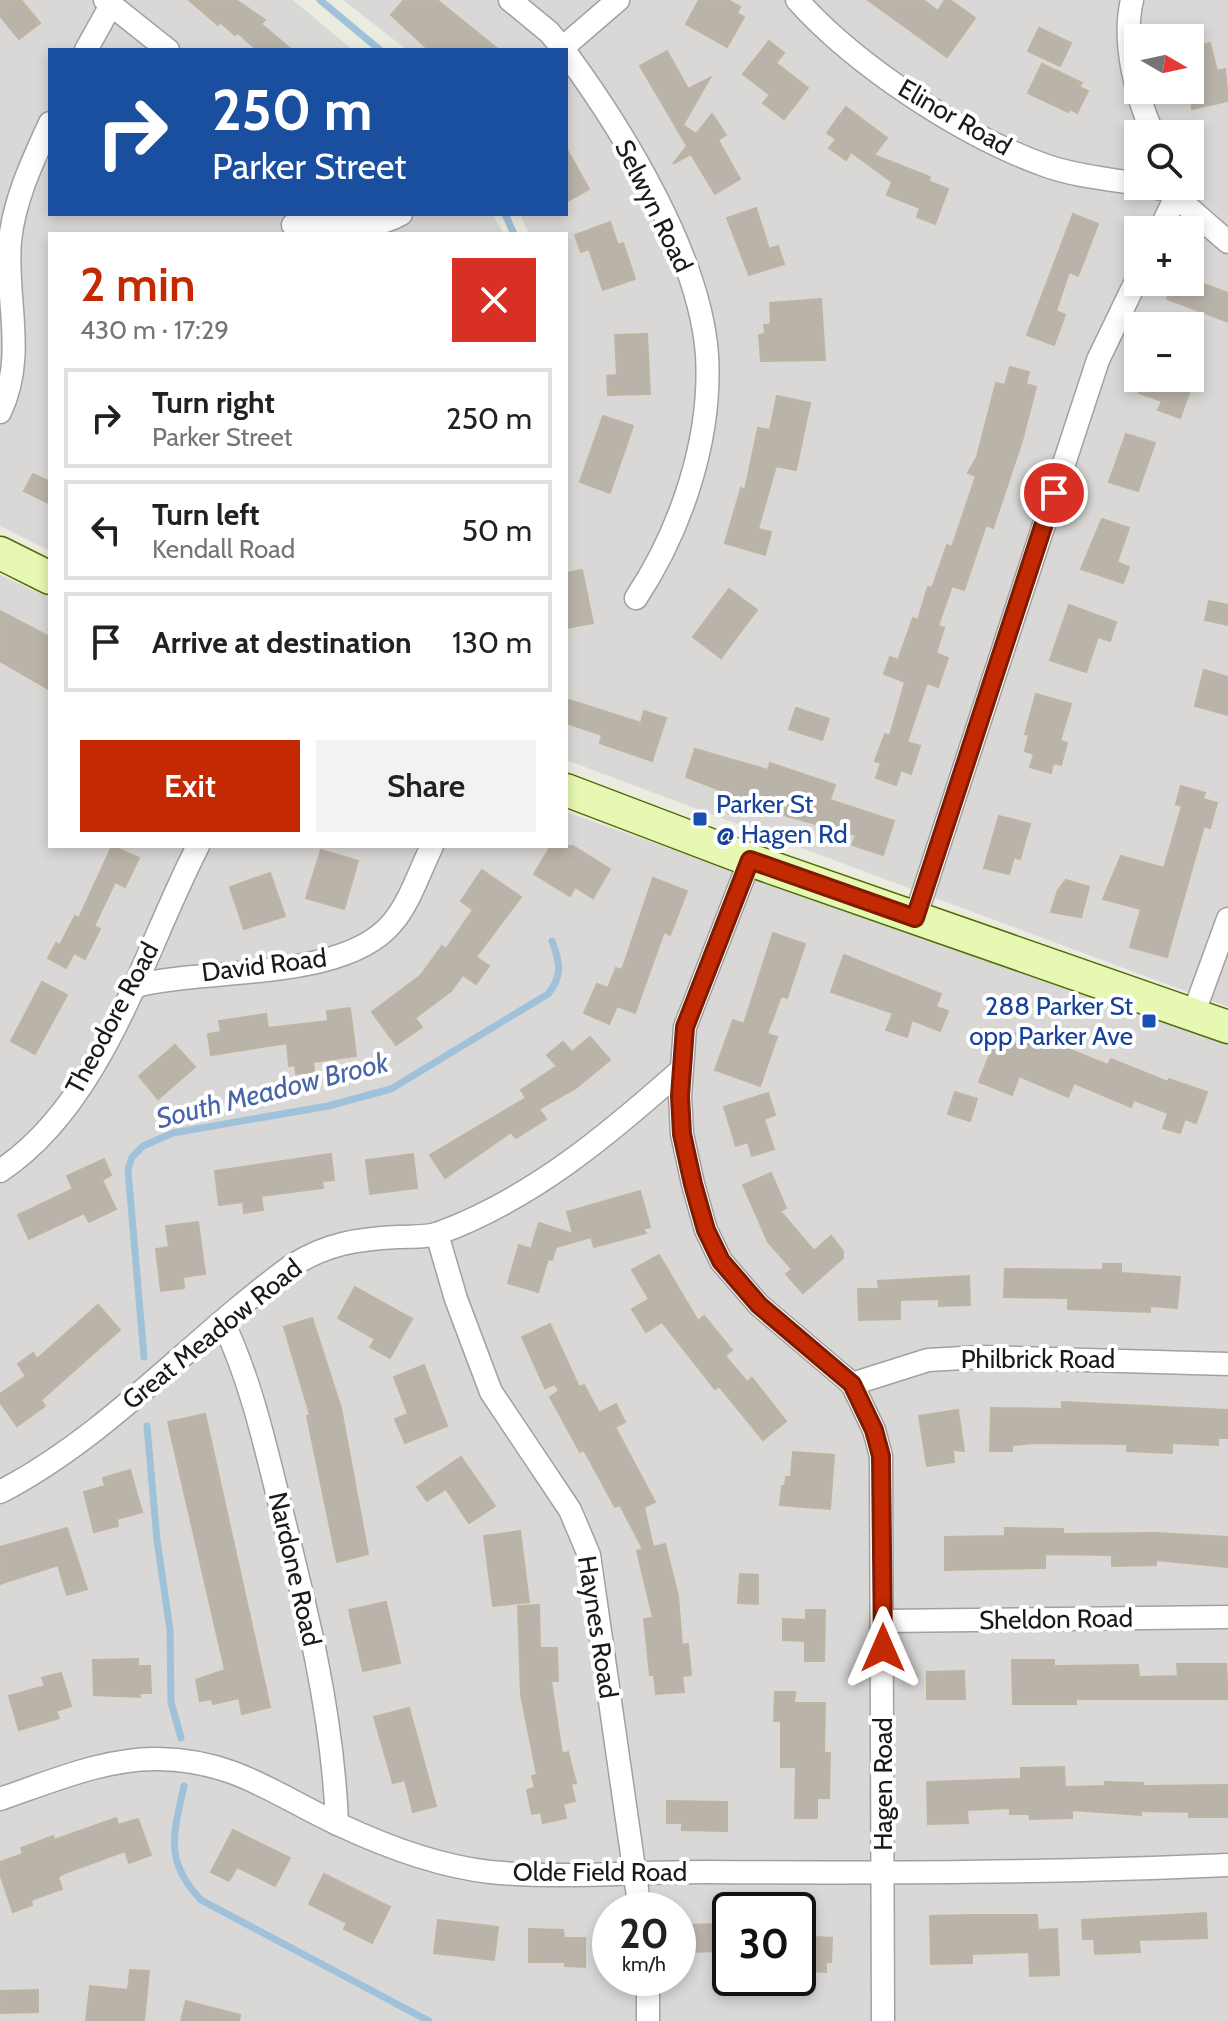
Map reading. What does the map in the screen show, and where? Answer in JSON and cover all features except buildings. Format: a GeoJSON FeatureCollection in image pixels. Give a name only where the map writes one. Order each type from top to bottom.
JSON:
{"type":"FeatureCollection","features":[{"type":"Feature","properties":{"kind":"main road"},"geometry":{"type":"LineString","coordinates":[[0,553],[48,577]]}},
{"type":"Feature","properties":{"kind":"main road"},"geometry":{"type":"LineString","coordinates":[[568,791],[750,860],[1228,1027]]}},
{"type":"Feature","properties":{"kind":"street","name":"Selwyn Road"},"geometry":{"type":"LineString","coordinates":[[510,0],[561,48]]}},
{"type":"Feature","properties":{"kind":"street"},"geometry":{"type":"LineString","coordinates":[[565,48],[618,0]]}},
{"type":"Feature","properties":{"kind":"street","name":"Elinor Road"},"geometry":{"type":"LineString","coordinates":[[797,0],[865,63],[993,142],[1049,167],[1124,181]]}},
{"type":"Feature","properties":{"kind":"street"},"geometry":{"type":"LineString","coordinates":[[1132,0],[1131,52],[1140,104],[1147,120]]}},
{"type":"Feature","properties":{"kind":"street"},"geometry":{"type":"LineString","coordinates":[[87,48],[108,3],[165,48]]}},
{"type":"Feature","properties":{"kind":"street","name":"Selwyn Road"},"geometry":{"type":"LineString","coordinates":[[568,57],[598,97],[657,201],[689,272],[707,355],[704,407],[687,490],[666,547],[636,598]]}},
{"type":"Feature","properties":{"kind":"street"},"geometry":{"type":"LineString","coordinates":[[0,412],[9,392],[15,339],[9,201],[48,127]]}},
{"type":"Feature","properties":{"kind":"street"},"geometry":{"type":"LineString","coordinates":[[1181,200],[1228,242]]}},
{"type":"Feature","properties":{"kind":"street"},"geometry":{"type":"LineString","coordinates":[[293,224],[357,225],[391,220],[398,216]]}},
{"type":"Feature","properties":{"kind":"street"},"geometry":{"type":"LineString","coordinates":[[915,918],[1098,360],[1129,296]]}},
{"type":"Feature","properties":{"kind":"street","name":"Theodore Road"},"geometry":{"type":"LineString","coordinates":[[0,1171],[23,1156],[54,1123],[88,1072],[136,986],[197,848]]}},
{"type":"Feature","properties":{"kind":"street","name":"David Road"},"geometry":{"type":"LineString","coordinates":[[136,986],[165,978],[298,964],[342,955],[374,942],[395,921],[431,848]]}},
{"type":"Feature","properties":{"kind":"street","name":"Hagen Road"},"geometry":{"type":"LineString","coordinates":[[750,860],[685,1027],[681,1070],[682,1134],[706,1230],[721,1261],[759,1305],[852,1384],[874,1430],[881,1456],[883,2021]]}},
{"type":"Feature","properties":{"kind":"street"},"geometry":{"type":"LineString","coordinates":[[1193,1015],[1228,919]]}},
{"type":"Feature","properties":{"kind":"street","name":"Great Meadow Road"},"geometry":{"type":"LineString","coordinates":[[0,1492],[38,1472],[62,1454],[263,1287],[317,1250],[352,1239],[437,1234],[549,1176],[598,1143],[681,1070]]}},
{"type":"Feature","properties":{"kind":"street","name":"Haynes Road"},"geometry":{"type":"LineString","coordinates":[[437,1234],[456,1299],[491,1392],[570,1510],[589,1555],[602,1627],[618,1774],[638,1892]]}},
{"type":"Feature","properties":{"kind":"street","name":"Nardone Road"},"geometry":{"type":"LineString","coordinates":[[223,1322],[243,1364],[309,1616],[335,1771],[337,1824]]}},
{"type":"Feature","properties":{"kind":"street","name":"Philbrick Road"},"geometry":{"type":"LineString","coordinates":[[852,1384],[928,1360],[981,1357],[1228,1364]]}},
{"type":"Feature","properties":{"kind":"street","name":"Sheldon Road"},"geometry":{"type":"LineString","coordinates":[[883,1621],[1228,1617]]}},
{"type":"Feature","properties":{"kind":"street","name":"Olde Field Road"},"geometry":{"type":"LineString","coordinates":[[0,1799],[80,1772],[157,1758],[221,1767],[254,1778],[337,1824],[422,1858],[469,1868],[553,1874],[883,1874],[1228,1865]]}},
{"type":"Feature","properties":{"kind":"street"},"geometry":{"type":"LineString","coordinates":[[648,1996],[648,2021]]}},
{"type":"Feature","properties":{"kind":"shaded area"},"geometry":{"type":"Polygon","coordinates":[[[0,0],[293,0],[351,48],[48,48],[48,216],[493,216],[503,232],[48,232],[48,550],[0,526],[0,0]]]}},
{"type":"Feature","properties":{"kind":"shaded area"},"geometry":{"type":"Polygon","coordinates":[[[343,0],[1228,0],[1228,1007],[568,761],[568,232],[528,232],[521,216],[568,216],[568,48],[404,48],[343,0]]]}},
{"type":"Feature","properties":{"kind":"shaded area"},"geometry":{"type":"Polygon","coordinates":[[[0,575],[48,597],[48,848],[568,848],[568,813],[1228,1045],[1228,2021],[0,2021],[0,575]]]}},
{"type":"Feature","properties":{"kind":"waterway","name":"South Meadow Brook"},"geometry":{"type":"LineString","coordinates":[[320,0],[378,48]]}},
{"type":"Feature","properties":{"kind":"waterway","name":"South Meadow Brook"},"geometry":{"type":"LineString","coordinates":[[506,216],[513,232]]}},
{"type":"Feature","properties":{"kind":"waterway","name":"South Meadow Brook"},"geometry":{"type":"LineString","coordinates":[[144,1357],[128,1170],[132,1157],[143,1146],[173,1133],[328,1106],[391,1089],[548,994],[559,969],[552,941]]}},
{"type":"Feature","properties":{"kind":"waterway","name":"South Meadow Brook"},"geometry":{"type":"LineString","coordinates":[[147,1426],[157,1540],[170,1630],[171,1702],[181,1738]]}},
{"type":"Feature","properties":{"kind":"waterway","name":"South Meadow Brook"},"geometry":{"type":"LineString","coordinates":[[184,1786],[174,1846],[181,1872],[201,1900],[429,2021]]}},
{"type":"Feature","properties":{"kind":"place","name":"Parker St @ Hagen Rd"},"geometry":{"type":"Point","coordinates":[700,819]}},
{"type":"Feature","properties":{"kind":"place","name":"288 Parker St opp Parker Ave"},"geometry":{"type":"Point","coordinates":[1149,1021]}},
{"type":"Feature","properties":{"kind":"route"},"geometry":{"type":"LineString","coordinates":[[883,1648],[881,1456],[874,1430],[852,1384],[759,1305],[721,1261],[706,1230],[682,1134],[680,1096],[685,1027],[750,860],[915,918],[1054,493]]}}]}
